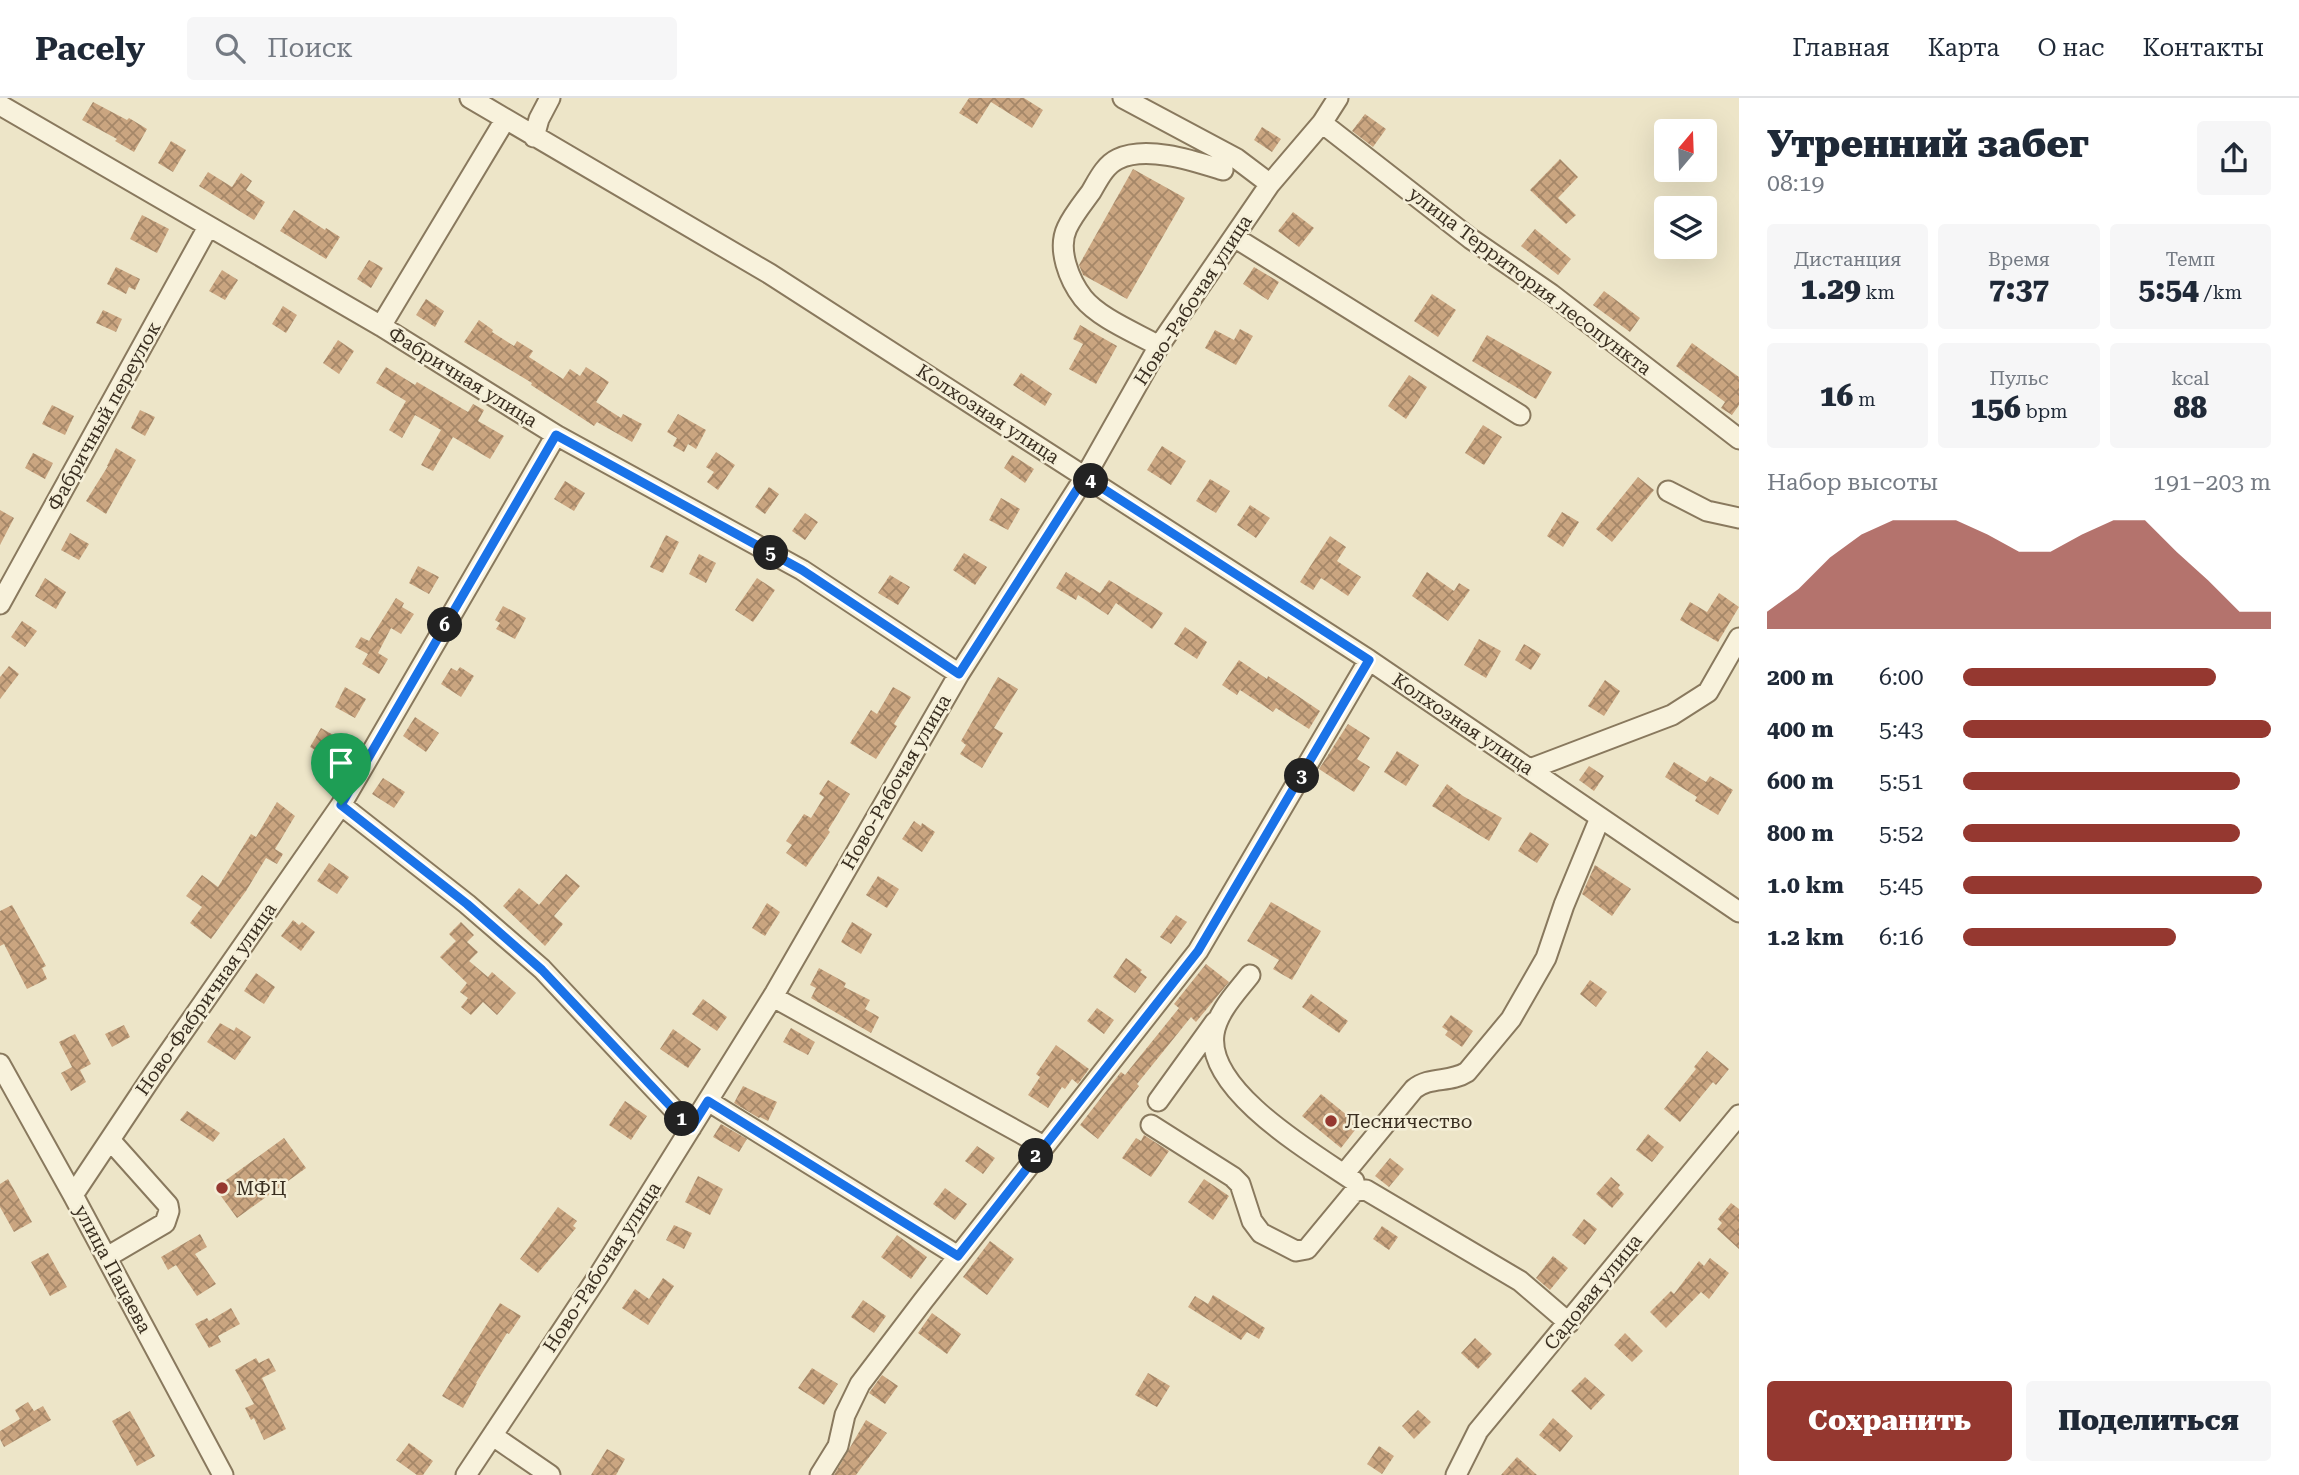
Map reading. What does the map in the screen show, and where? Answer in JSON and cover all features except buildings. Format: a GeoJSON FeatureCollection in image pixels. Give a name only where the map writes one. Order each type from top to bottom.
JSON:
{"type":"FeatureCollection","features":[{"type":"Feature","properties":{"kind":"street","name":"Колхозная улица"},"geometry":{"type":"LineString","coordinates":[[470,98],[770,274],[1369,660],[1739,912]]}},
{"type":"Feature","properties":{"kind":"street"},"geometry":{"type":"LineString","coordinates":[[534,137],[539,119],[550,98]]}},
{"type":"Feature","properties":{"kind":"street"},"geometry":{"type":"LineString","coordinates":[[1123,98],[1237,159],[1270,184]]}},
{"type":"Feature","properties":{"kind":"street","name":"Ново-Рабочая улица"},"geometry":{"type":"LineString","coordinates":[[466,1475],[598,1275],[773,996],[959,674],[1085,477],[1159,346],[1270,184],[1322,123],[1338,98]]}},
{"type":"Feature","properties":{"kind":"street","name":"Фабричная улица"},"geometry":{"type":"LineString","coordinates":[[0,105],[381,326],[556,435],[802,570],[959,674]]}},
{"type":"Feature","properties":{"kind":"street"},"geometry":{"type":"LineString","coordinates":[[381,326],[505,120]]}},
{"type":"Feature","properties":{"kind":"street","name":"улица Территория лесопункта"},"geometry":{"type":"LineString","coordinates":[[1322,123],[1471,239],[1550,294],[1739,439]]}},
{"type":"Feature","properties":{"kind":"street"},"geometry":{"type":"LineString","coordinates":[[1159,346],[1092,309],[1083,299],[1070,277],[1066,263],[1064,239],[1068,227],[1106,168],[1118,159],[1135,155],[1159,155],[1191,160],[1223,170]]}},
{"type":"Feature","properties":{"kind":"street","name":"Фабричный переулок"},"geometry":{"type":"LineString","coordinates":[[0,604],[208,227]]}},
{"type":"Feature","properties":{"kind":"street"},"geometry":{"type":"LineString","coordinates":[[1234,237],[1520,415]]}},
{"type":"Feature","properties":{"kind":"street","name":"Ново-Фабричная улица"},"geometry":{"type":"LineString","coordinates":[[73,1195],[341,805],[556,435]]}},
{"type":"Feature","properties":{"kind":"street"},"geometry":{"type":"LineString","coordinates":[[1668,491],[1707,511],[1739,517]]}},
{"type":"Feature","properties":{"kind":"street"},"geometry":{"type":"LineString","coordinates":[[1530,769],[1672,715],[1707,692],[1739,638]]}},
{"type":"Feature","properties":{"kind":"street"},"geometry":{"type":"LineString","coordinates":[[820,1475],[838,1446],[845,1415],[860,1384],[1198,951],[1369,660]]}},
{"type":"Feature","properties":{"kind":"street"},"geometry":{"type":"LineString","coordinates":[[341,805],[467,904],[542,970],[691,1128]]}},
{"type":"Feature","properties":{"kind":"street"},"geometry":{"type":"LineString","coordinates":[[1344,1174],[1414,1089],[1422,1083],[1457,1078],[1467,1072],[1511,1019],[1546,958],[1564,905],[1600,818]]}},
{"type":"Feature","properties":{"kind":"street"},"geometry":{"type":"LineString","coordinates":[[1158,1101],[1250,975]]}},
{"type":"Feature","properties":{"kind":"street"},"geometry":{"type":"LineString","coordinates":[[773,996],[1044,1146]]}},
{"type":"Feature","properties":{"kind":"street"},"geometry":{"type":"LineString","coordinates":[[1220,1016],[1214,1033],[1214,1051],[1225,1074],[1262,1116],[1366,1190],[1520,1281],[1569,1322]]}},
{"type":"Feature","properties":{"kind":"street","name":"улица Пацаева"},"geometry":{"type":"LineString","coordinates":[[0,1064],[223,1475]]}},
{"type":"Feature","properties":{"kind":"street"},"geometry":{"type":"LineString","coordinates":[[708,1101],[958,1256]]}},
{"type":"Feature","properties":{"kind":"street","name":"Садовая улица"},"geometry":{"type":"LineString","coordinates":[[1456,1475],[1478,1431],[1739,1115]]}},
{"type":"Feature","properties":{"kind":"street"},"geometry":{"type":"LineString","coordinates":[[1151,1125],[1233,1177],[1240,1184],[1252,1221],[1261,1233],[1296,1251],[1307,1249],[1355,1191],[1366,1190]]}},
{"type":"Feature","properties":{"kind":"street"},"geometry":{"type":"LineString","coordinates":[[107,1257],[164,1223],[169,1211],[168,1205],[110,1140]]}},
{"type":"Feature","properties":{"kind":"street"},"geometry":{"type":"LineString","coordinates":[[493,1436],[550,1475]]}},
{"type":"Feature","properties":{"kind":"place","name":"Лесничество"},"geometry":{"type":"Point","coordinates":[1331,1121]}},
{"type":"Feature","properties":{"kind":"place","name":"МФЦ"},"geometry":{"type":"Point","coordinates":[222,1188]}},
{"type":"Feature","properties":{"kind":"route"},"geometry":{"type":"LineString","coordinates":[[556,435],[802,570],[959,674],[1085,477],[1369,660],[1198,951],[958,1256],[708,1101],[691,1128],[542,970],[467,904],[341,805],[556,435]]}}]}
